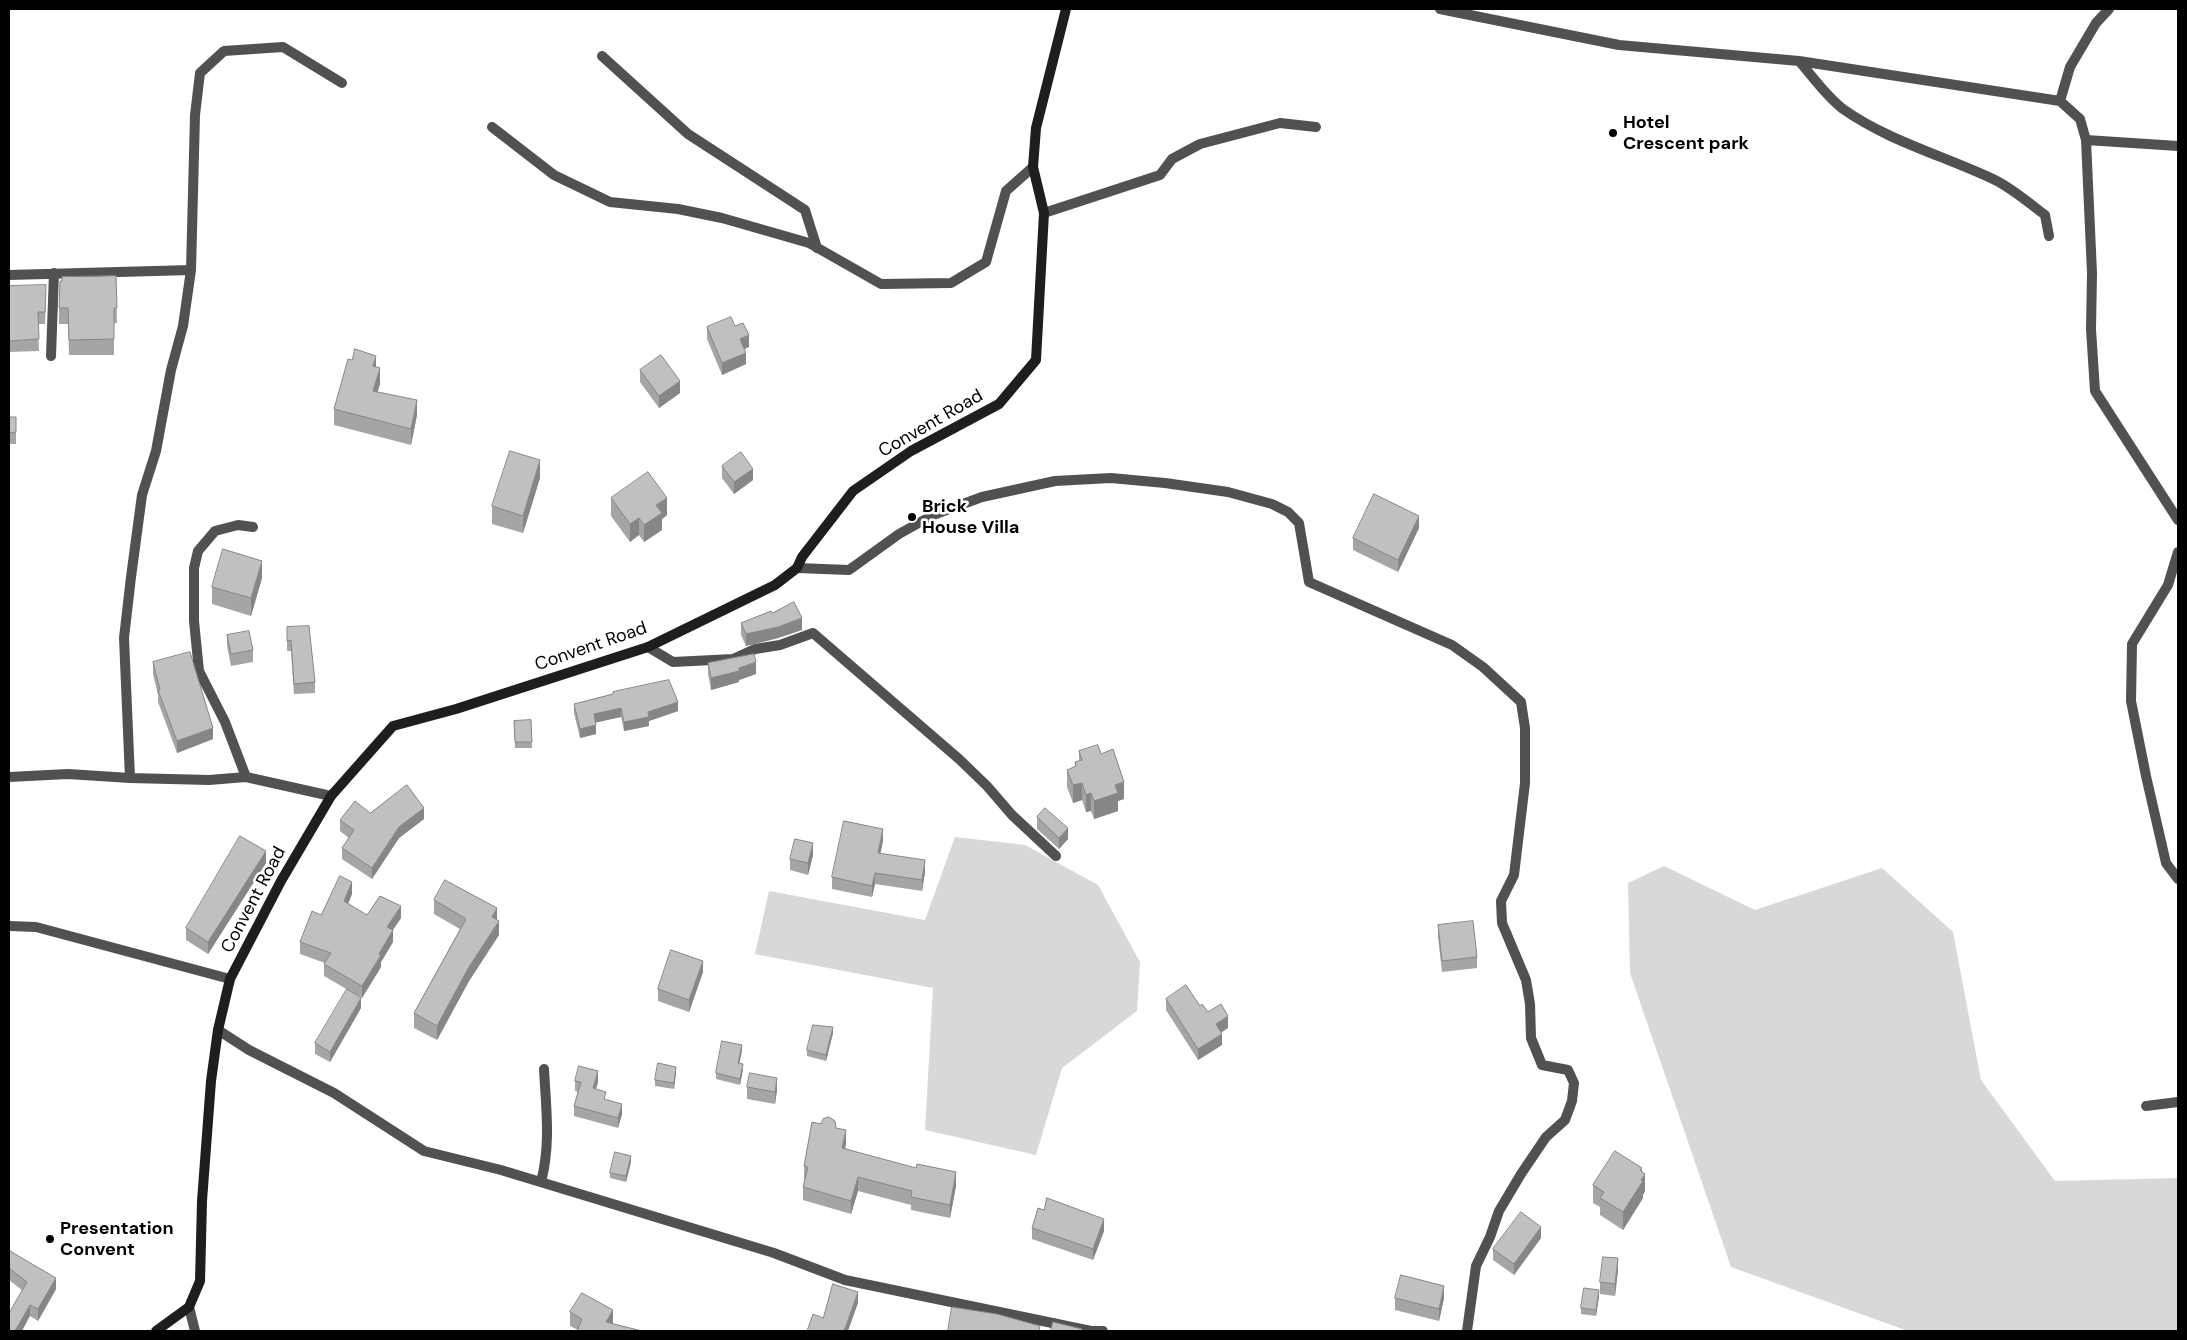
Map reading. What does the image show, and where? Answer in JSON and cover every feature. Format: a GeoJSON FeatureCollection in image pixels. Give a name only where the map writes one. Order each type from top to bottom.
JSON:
{"type":"FeatureCollection","features":[{"type":"Feature","properties":{"kind":"main road","name":"Convent Road"},"geometry":{"type":"LineString","coordinates":[[189,1307],[200,1281],[202,1201],[211,1081],[218,1030],[230,979],[281,881],[331,796],[393,726],[456,709],[648,647],[775,584],[797,568],[802,557],[854,491],[911,451],[999,404],[1036,360],[1044,213],[1033,167],[1036,128],[1066,9]]}},
{"type":"Feature","properties":{"kind":"main road"},"geometry":{"type":"LineString","coordinates":[[156,1331],[189,1307]]}},
{"type":"Feature","properties":{"kind":"street"},"geometry":{"type":"LineString","coordinates":[[1440,9],[1619,45],[1800,61],[2060,101],[2080,119],[2086,140],[2092,273],[2091,329],[2095,391],[2178,520]]}},
{"type":"Feature","properties":{"kind":"street"},"geometry":{"type":"LineString","coordinates":[[2060,101],[2070,67],[2096,23],[2108,9]]}},
{"type":"Feature","properties":{"kind":"street"},"geometry":{"type":"LineString","coordinates":[[130,778],[124,638],[142,495],[156,451],[171,370],[183,326],[191,270],[194,115],[200,73],[224,51],[283,47],[342,83]]}},
{"type":"Feature","properties":{"kind":"street"},"geometry":{"type":"LineString","coordinates":[[602,56],[688,134],[805,210],[818,248]]}},
{"type":"Feature","properties":{"kind":"street"},"geometry":{"type":"LineString","coordinates":[[1800,61],[1824,90],[1843,108],[1902,142],[1996,181],[2022,197],[2045,216],[2049,236]]}},
{"type":"Feature","properties":{"kind":"street"},"geometry":{"type":"LineString","coordinates":[[1044,213],[1160,175],[1172,159],[1200,144],[1280,123],[1316,126]]}},
{"type":"Feature","properties":{"kind":"street"},"geometry":{"type":"LineString","coordinates":[[492,127],[554,175],[610,202],[678,210],[722,218],[809,243],[881,284],[951,283],[986,262],[1006,191],[1033,167]]}},
{"type":"Feature","properties":{"kind":"street"},"geometry":{"type":"LineString","coordinates":[[2086,140],[2178,146]]}},
{"type":"Feature","properties":{"kind":"street"},"geometry":{"type":"LineString","coordinates":[[9,275],[191,270]]}},
{"type":"Feature","properties":{"kind":"street"},"geometry":{"type":"LineString","coordinates":[[51,356],[54,273]]}},
{"type":"Feature","properties":{"kind":"street"},"geometry":{"type":"LineString","coordinates":[[797,568],[849,570],[899,534],[933,515],[982,498],[1055,481],[1111,478],[1228,492],[1272,504],[1288,512],[1298,523],[1309,582],[1452,645],[1483,667],[1521,702],[1525,728],[1525,782],[1514,875],[1501,901],[1502,923],[1526,980],[1530,1004],[1531,1038],[1542,1065],[1568,1070],[1574,1083],[1572,1101],[1565,1120],[1546,1137],[1520,1174],[1500,1211],[1476,1266],[1467,1331]]}},
{"type":"Feature","properties":{"kind":"street"},"geometry":{"type":"LineString","coordinates":[[246,776],[225,722],[199,671],[194,621],[194,568],[198,551],[216,531],[238,525],[253,527]]}},
{"type":"Feature","properties":{"kind":"street"},"geometry":{"type":"LineString","coordinates":[[2178,552],[2168,585],[2132,644],[2132,700],[2146,776],[2166,863],[2178,879]]}},
{"type":"Feature","properties":{"kind":"street"},"geometry":{"type":"LineString","coordinates":[[648,647],[673,662],[733,659],[755,649],[780,645],[813,633],[959,759],[987,786],[1012,816],[1056,856]]}},
{"type":"Feature","properties":{"kind":"street"},"geometry":{"type":"LineString","coordinates":[[9,777],[68,774],[209,780],[246,776],[331,796]]}},
{"type":"Feature","properties":{"kind":"street"},"geometry":{"type":"LineString","coordinates":[[9,926],[36,927],[230,979]]}},
{"type":"Feature","properties":{"kind":"street"},"geometry":{"type":"LineString","coordinates":[[218,1030],[249,1050],[334,1093],[424,1151],[541,1182],[774,1253],[845,1280],[1082,1329],[1103,1331]]}},
{"type":"Feature","properties":{"kind":"street"},"geometry":{"type":"LineString","coordinates":[[541,1182],[547,1158],[548,1135],[544,1069]]}},
{"type":"Feature","properties":{"kind":"street"},"geometry":{"type":"LineString","coordinates":[[2146,1106],[2178,1102]]}},
{"type":"Feature","properties":{"kind":"street"},"geometry":{"type":"LineString","coordinates":[[189,1307],[195,1331]]}},
{"type":"Feature","properties":{"kind":"shaded area"},"geometry":{"type":"Polygon","coordinates":[[[955,837],[1025,845],[1098,885],[1140,962],[1137,1011],[1062,1068],[1036,1155],[925,1130],[933,988],[755,954],[769,891],[925,920],[955,837]]]}},
{"type":"Feature","properties":{"kind":"shaded area"},"geometry":{"type":"Polygon","coordinates":[[[1664,866],[1755,910],[1882,868],[1953,932],[1981,1080],[2055,1181],[2178,1178],[2178,1331],[1908,1331],[1731,1267],[1630,973],[1628,883],[1664,866]]]}},
{"type":"Feature","properties":{"kind":"building"},"geometry":{"type":"Polygon","coordinates":[[[116,276],[117,308],[114,308],[114,339],[69,340],[68,308],[59,308],[60,281],[62,281],[62,277],[116,276]]]}},
{"type":"Feature","properties":{"kind":"building"},"geometry":{"type":"Polygon","coordinates":[[[46,285],[45,312],[38,312],[39,339],[9,341],[9,286],[46,285]]]}},
{"type":"Feature","properties":{"kind":"building"},"geometry":{"type":"Polygon","coordinates":[[[731,317],[735,326],[743,323],[749,335],[740,339],[746,353],[722,363],[707,327],[731,317]]]}},
{"type":"Feature","properties":{"kind":"building"},"geometry":{"type":"Polygon","coordinates":[[[355,349],[376,356],[373,366],[380,368],[373,391],[417,400],[411,429],[334,409],[348,359],[352,360],[355,349]]]}},
{"type":"Feature","properties":{"kind":"building"},"geometry":{"type":"Polygon","coordinates":[[[661,355],[680,381],[659,396],[640,370],[661,355]]]}},
{"type":"Feature","properties":{"kind":"building"},"geometry":{"type":"Polygon","coordinates":[[[9,417],[16,417],[16,432],[9,433],[9,417]]]}},
{"type":"Feature","properties":{"kind":"building"},"geometry":{"type":"Polygon","coordinates":[[[510,451],[540,460],[523,516],[492,506],[510,451]]]}},
{"type":"Feature","properties":{"kind":"building"},"geometry":{"type":"Polygon","coordinates":[[[741,452],[753,469],[734,482],[722,466],[741,452]]]}},
{"type":"Feature","properties":{"kind":"building"},"geometry":{"type":"Polygon","coordinates":[[[648,472],[667,498],[656,505],[662,513],[644,525],[639,518],[630,524],[611,498],[648,472]]]}},
{"type":"Feature","properties":{"kind":"building"},"geometry":{"type":"Polygon","coordinates":[[[1374,494],[1419,516],[1398,560],[1353,538],[1374,494]]]}},
{"type":"Feature","properties":{"kind":"building"},"geometry":{"type":"Polygon","coordinates":[[[223,549],[262,561],[251,598],[212,587],[223,549]]]}},
{"type":"Feature","properties":{"kind":"building"},"geometry":{"type":"Polygon","coordinates":[[[794,602],[802,618],[778,627],[746,634],[741,623],[771,611],[772,613],[794,602]]]}},
{"type":"Feature","properties":{"kind":"building"},"geometry":{"type":"Polygon","coordinates":[[[309,626],[315,682],[294,684],[291,640],[287,641],[287,627],[309,626]]]}},
{"type":"Feature","properties":{"kind":"building"},"geometry":{"type":"Polygon","coordinates":[[[249,631],[253,650],[231,654],[227,635],[249,631]]]}},
{"type":"Feature","properties":{"kind":"building"},"geometry":{"type":"Polygon","coordinates":[[[190,652],[213,728],[177,741],[158,690],[160,690],[153,662],[190,652]]]}},
{"type":"Feature","properties":{"kind":"building"},"geometry":{"type":"Polygon","coordinates":[[[754,654],[756,662],[739,668],[739,671],[711,678],[708,663],[754,654]]]}},
{"type":"Feature","properties":{"kind":"building"},"geometry":{"type":"Polygon","coordinates":[[[669,680],[678,702],[648,712],[649,717],[624,722],[621,708],[594,714],[596,725],[580,729],[574,704],[613,694],[613,692],[669,680]]]}},
{"type":"Feature","properties":{"kind":"building"},"geometry":{"type":"Polygon","coordinates":[[[531,720],[532,742],[515,742],[514,721],[531,720]]]}},
{"type":"Feature","properties":{"kind":"building"},"geometry":{"type":"Polygon","coordinates":[[[1098,745],[1101,754],[1113,749],[1124,782],[1115,785],[1118,793],[1094,801],[1091,793],[1086,795],[1082,783],[1073,785],[1067,770],[1076,766],[1075,762],[1082,760],[1079,751],[1098,745]]]}},
{"type":"Feature","properties":{"kind":"building"},"geometry":{"type":"Polygon","coordinates":[[[407,785],[424,808],[399,827],[372,868],[342,848],[354,830],[340,820],[355,801],[370,813],[407,785]]]}},
{"type":"Feature","properties":{"kind":"building"},"geometry":{"type":"Polygon","coordinates":[[[1045,808],[1068,828],[1059,838],[1037,817],[1045,808]]]}},
{"type":"Feature","properties":{"kind":"building"},"geometry":{"type":"Polygon","coordinates":[[[844,821],[883,829],[878,853],[925,860],[922,880],[875,873],[872,886],[832,877],[844,821]]]}},
{"type":"Feature","properties":{"kind":"building"},"geometry":{"type":"Polygon","coordinates":[[[240,836],[266,851],[208,942],[186,928],[240,836]]]}},
{"type":"Feature","properties":{"kind":"building"},"geometry":{"type":"Polygon","coordinates":[[[795,839],[813,843],[808,863],[790,859],[795,839]]]}},
{"type":"Feature","properties":{"kind":"building"},"geometry":{"type":"Polygon","coordinates":[[[340,876],[352,882],[344,901],[367,915],[380,896],[401,906],[387,927],[393,930],[379,954],[381,955],[362,986],[324,964],[331,953],[300,942],[312,911],[321,915],[340,876]]]}},
{"type":"Feature","properties":{"kind":"building"},"geometry":{"type":"Polygon","coordinates":[[[445,880],[497,908],[492,917],[499,921],[469,967],[437,1026],[414,1013],[465,921],[465,918],[434,900],[445,880]]]}},
{"type":"Feature","properties":{"kind":"building"},"geometry":{"type":"Polygon","coordinates":[[[1473,921],[1477,957],[1442,961],[1438,925],[1473,921]]]}},
{"type":"Feature","properties":{"kind":"building"},"geometry":{"type":"Polygon","coordinates":[[[671,950],[703,961],[689,1000],[658,989],[671,950]]]}},
{"type":"Feature","properties":{"kind":"building"},"geometry":{"type":"Polygon","coordinates":[[[1186,985],[1200,1006],[1202,1004],[1208,1012],[1221,1004],[1228,1016],[1216,1024],[1222,1034],[1198,1049],[1166,999],[1186,985]]]}},
{"type":"Feature","properties":{"kind":"building"},"geometry":{"type":"Polygon","coordinates":[[[347,989],[361,998],[330,1052],[315,1043],[347,989]]]}},
{"type":"Feature","properties":{"kind":"building"},"geometry":{"type":"Polygon","coordinates":[[[813,1025],[833,1027],[826,1055],[807,1050],[813,1025]]]}},
{"type":"Feature","properties":{"kind":"building"},"geometry":{"type":"Polygon","coordinates":[[[722,1041],[742,1045],[738,1063],[743,1064],[740,1079],[716,1073],[722,1041]]]}},
{"type":"Feature","properties":{"kind":"building"},"geometry":{"type":"Polygon","coordinates":[[[658,1063],[676,1067],[674,1083],[655,1080],[658,1063]]]}},
{"type":"Feature","properties":{"kind":"building"},"geometry":{"type":"Polygon","coordinates":[[[579,1066],[598,1071],[593,1088],[606,1092],[604,1099],[622,1104],[618,1118],[574,1106],[581,1082],[575,1081],[579,1066]]]}},
{"type":"Feature","properties":{"kind":"building"},"geometry":{"type":"Polygon","coordinates":[[[750,1073],[777,1078],[775,1092],[747,1087],[750,1073]]]}},
{"type":"Feature","properties":{"kind":"building"},"geometry":{"type":"Polygon","coordinates":[[[829,1117],[835,1121],[836,1128],[846,1130],[842,1148],[916,1168],[917,1164],[956,1172],[950,1205],[911,1197],[912,1191],[858,1177],[851,1201],[803,1187],[808,1167],[804,1166],[812,1122],[821,1124],[823,1119],[829,1117]]]}},
{"type":"Feature","properties":{"kind":"building"},"geometry":{"type":"Polygon","coordinates":[[[1615,1151],[1642,1168],[1640,1170],[1645,1174],[1641,1180],[1643,1181],[1623,1212],[1600,1198],[1604,1192],[1593,1185],[1615,1151]]]}},
{"type":"Feature","properties":{"kind":"building"},"geometry":{"type":"Polygon","coordinates":[[[615,1152],[631,1156],[626,1176],[610,1173],[615,1152]]]}},
{"type":"Feature","properties":{"kind":"building"},"geometry":{"type":"Polygon","coordinates":[[[1047,1198],[1104,1219],[1093,1249],[1032,1228],[1038,1208],[1044,1210],[1047,1198]]]}},
{"type":"Feature","properties":{"kind":"building"},"geometry":{"type":"Polygon","coordinates":[[[1521,1212],[1541,1227],[1514,1264],[1493,1249],[1521,1212]]]}},
{"type":"Feature","properties":{"kind":"building"},"geometry":{"type":"Polygon","coordinates":[[[9,1250],[56,1278],[38,1309],[30,1305],[15,1331],[9,1331],[9,1313],[27,1282],[9,1268],[9,1250]]]}},
{"type":"Feature","properties":{"kind":"building"},"geometry":{"type":"Polygon","coordinates":[[[1603,1257],[1618,1258],[1615,1284],[1600,1282],[1603,1257]]]}},
{"type":"Feature","properties":{"kind":"building"},"geometry":{"type":"Polygon","coordinates":[[[1401,1275],[1444,1286],[1439,1309],[1395,1298],[1401,1275]]]}},
{"type":"Feature","properties":{"kind":"building"},"geometry":{"type":"Polygon","coordinates":[[[833,1284],[858,1292],[844,1331],[807,1331],[813,1314],[823,1318],[833,1284]]]}},
{"type":"Feature","properties":{"kind":"building"},"geometry":{"type":"Polygon","coordinates":[[[1584,1288],[1599,1290],[1596,1310],[1581,1308],[1584,1288]]]}},
{"type":"Feature","properties":{"kind":"building"},"geometry":{"type":"Polygon","coordinates":[[[582,1293],[613,1310],[606,1322],[642,1331],[577,1331],[582,1319],[570,1312],[582,1293]]]}},
{"type":"Feature","properties":{"kind":"building"},"geometry":{"type":"Polygon","coordinates":[[[952,1307],[997,1314],[1040,1326],[1039,1331],[948,1331],[952,1307]]]}},
{"type":"Feature","properties":{"kind":"building"},"geometry":{"type":"Polygon","coordinates":[[[1053,1322],[1082,1329],[1081,1331],[1051,1331],[1053,1322]]]}},
{"type":"Feature","properties":{"kind":"place","name":"Hotel Crescent park"},"geometry":{"type":"Point","coordinates":[1613,133]}},
{"type":"Feature","properties":{"kind":"place","name":"Brick House Villa"},"geometry":{"type":"Point","coordinates":[912,517]}},
{"type":"Feature","properties":{"kind":"place","name":"Presentation Convent"},"geometry":{"type":"Point","coordinates":[50,1239]}}]}
